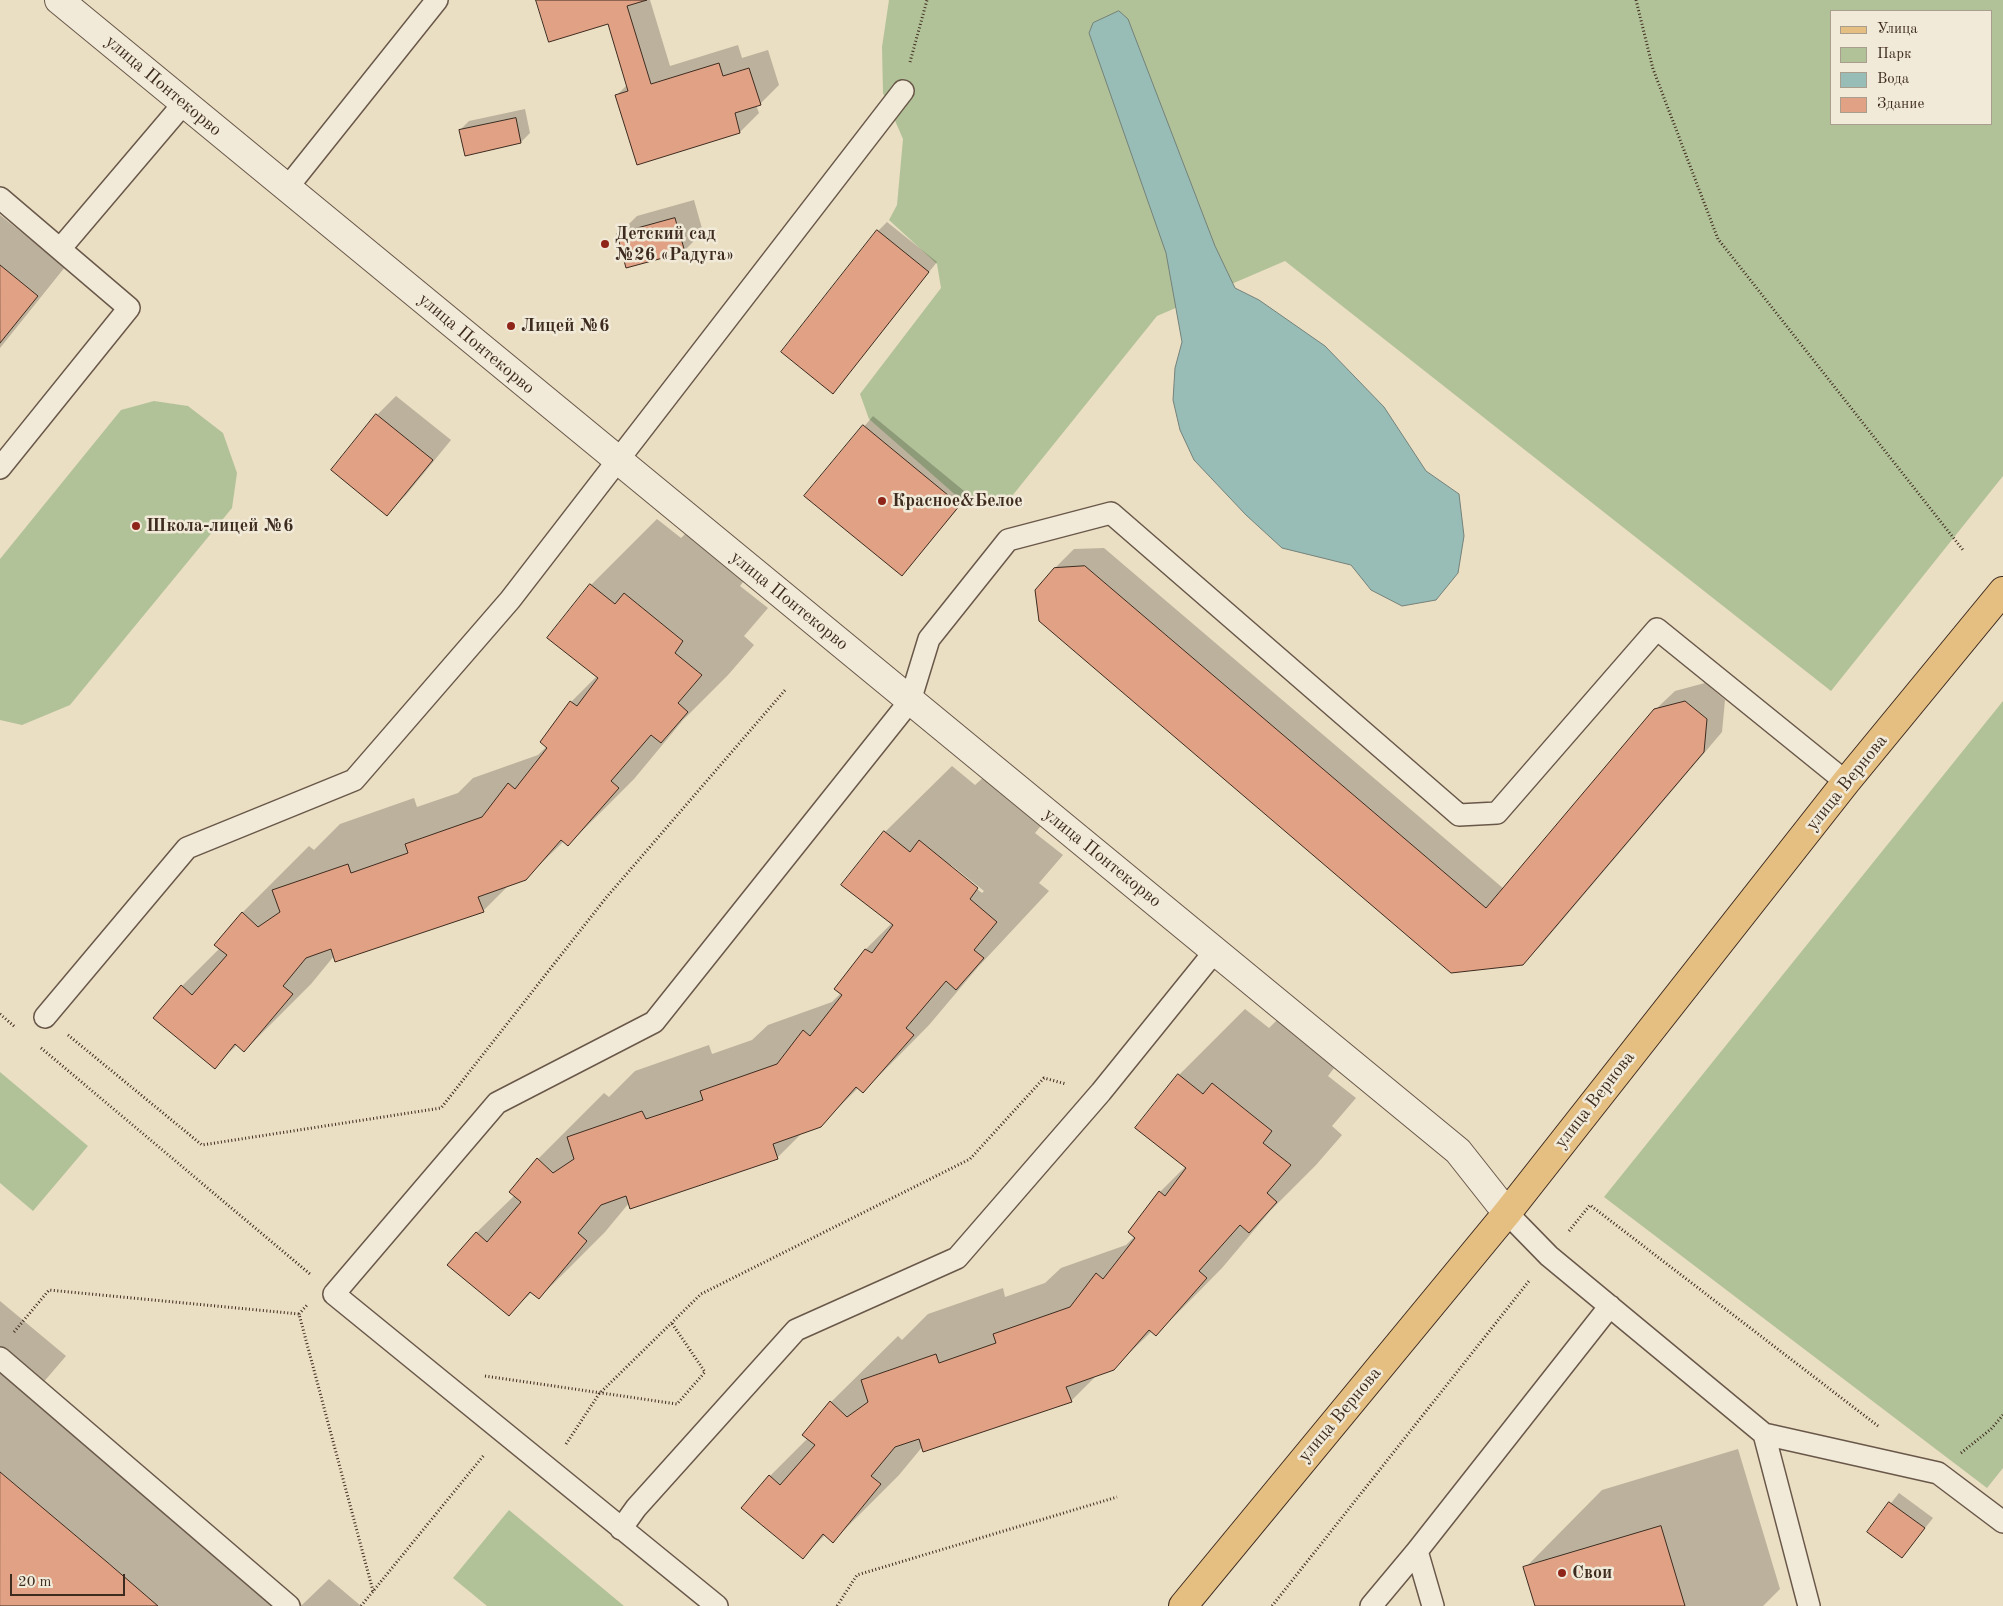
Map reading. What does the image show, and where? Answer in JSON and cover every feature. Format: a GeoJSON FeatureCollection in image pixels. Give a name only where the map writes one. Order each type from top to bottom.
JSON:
{"type":"FeatureCollection","features":[{"type":"Feature","properties":{"kind":"main road","name":"улица Вернова"},"geometry":{"type":"LineString","coordinates":[[1183,1606],[1507,1213],[1846,782],[2003,591]]}},
{"type":"Feature","properties":{"kind":"street","name":"улица Понтекорво"},"geometry":{"type":"LineString","coordinates":[[60,0],[616,460],[1458,1151],[1507,1213]]}},
{"type":"Feature","properties":{"kind":"lane"},"geometry":{"type":"LineString","coordinates":[[287,188],[436,0]]}},
{"type":"Feature","properties":{"kind":"lane"},"geometry":{"type":"LineString","coordinates":[[45,1017],[187,848],[354,780],[510,600],[902,91]]}},
{"type":"Feature","properties":{"kind":"lane"},"geometry":{"type":"LineString","coordinates":[[60,249],[184,103]]}},
{"type":"Feature","properties":{"kind":"lane"},"geometry":{"type":"LineString","coordinates":[[0,198],[129,308],[0,468]]}},
{"type":"Feature","properties":{"kind":"lane"},"geometry":{"type":"LineString","coordinates":[[717,1606],[502,1433],[334,1294],[497,1103],[654,1022],[910,701],[929,640],[1008,540],[1111,513],[1459,815],[1497,813],[1657,629],[1846,782]]}},
{"type":"Feature","properties":{"kind":"lane"},"geometry":{"type":"LineString","coordinates":[[621,1528],[636,1508],[796,1330],[957,1258],[1101,1092],[1215,951]]}},
{"type":"Feature","properties":{"kind":"lane"},"geometry":{"type":"LineString","coordinates":[[1507,1213],[1549,1256],[1764,1434],[1938,1473],[2003,1522]]}},
{"type":"Feature","properties":{"kind":"lane"},"geometry":{"type":"LineString","coordinates":[[1371,1606],[1417,1551],[1610,1306]]}},
{"type":"Feature","properties":{"kind":"lane"},"geometry":{"type":"LineString","coordinates":[[0,1358],[289,1606]]}},
{"type":"Feature","properties":{"kind":"lane"},"geometry":{"type":"LineString","coordinates":[[1764,1434],[1809,1606]]}},
{"type":"Feature","properties":{"kind":"lane"},"geometry":{"type":"LineString","coordinates":[[1417,1551],[1433,1606]]}},
{"type":"Feature","properties":{"kind":"path"},"geometry":{"type":"LineString","coordinates":[[902,91],[927,0]]}},
{"type":"Feature","properties":{"kind":"path"},"geometry":{"type":"LineString","coordinates":[[1636,0],[1653,69],[1718,239],[1963,550]]}},
{"type":"Feature","properties":{"kind":"path"},"geometry":{"type":"LineString","coordinates":[[45,1017],[202,1145],[441,1108],[605,899],[786,689]]}},
{"type":"Feature","properties":{"kind":"path"},"geometry":{"type":"LineString","coordinates":[[36,1044],[334,1294]]}},
{"type":"Feature","properties":{"kind":"path"},"geometry":{"type":"LineString","coordinates":[[565,1446],[600,1394],[701,1294],[970,1159],[1044,1078],[1101,1092]]}},
{"type":"Feature","properties":{"kind":"path"},"geometry":{"type":"LineString","coordinates":[[1272,1606],[1590,1205],[1882,1430]]}},
{"type":"Feature","properties":{"kind":"path"},"geometry":{"type":"LineString","coordinates":[[22,1323],[49,1290],[299,1314],[373,1591]]}},
{"type":"Feature","properties":{"kind":"path"},"geometry":{"type":"LineString","coordinates":[[482,1375],[677,1404],[705,1372],[671,1322]]}},
{"type":"Feature","properties":{"kind":"path"},"geometry":{"type":"LineString","coordinates":[[1938,1473],[1991,1429],[2003,1415]]}},
{"type":"Feature","properties":{"kind":"path"},"geometry":{"type":"LineString","coordinates":[[361,1606],[502,1433]]}},
{"type":"Feature","properties":{"kind":"path"},"geometry":{"type":"LineString","coordinates":[[836,1606],[857,1575],[1118,1497]]}},
{"type":"Feature","properties":{"kind":"green space"},"geometry":{"type":"Polygon","coordinates":[[[889,0],[2003,0],[2003,476],[1831,691],[1285,261],[1157,316],[1008,501],[986,505],[967,505],[869,419],[860,394],[941,288],[937,264],[889,220],[897,205],[903,139],[883,93],[882,47],[889,0]]]}},
{"type":"Feature","properties":{"kind":"green space"},"geometry":{"type":"Polygon","coordinates":[[[154,401],[188,406],[223,433],[237,473],[232,508],[70,705],[22,725],[0,720],[0,559],[121,410],[154,401]]]}},
{"type":"Feature","properties":{"kind":"green space"},"geometry":{"type":"Polygon","coordinates":[[[2003,701],[2003,1468],[1987,1488],[1604,1197],[2003,701]]]}},
{"type":"Feature","properties":{"kind":"green space"},"geometry":{"type":"Polygon","coordinates":[[[0,1072],[88,1146],[33,1211],[0,1183],[0,1072]]]}},
{"type":"Feature","properties":{"kind":"green space"},"geometry":{"type":"Polygon","coordinates":[[[509,1510],[624,1606],[487,1606],[453,1578],[509,1510]]]}},
{"type":"Feature","properties":{"kind":"water"},"geometry":{"type":"Polygon","coordinates":[[[1119,11],[1128,19],[1215,246],[1235,288],[1259,300],[1325,346],[1384,407],[1426,471],[1459,494],[1464,536],[1458,573],[1436,600],[1402,606],[1371,590],[1351,565],[1282,548],[1246,515],[1194,460],[1180,430],[1173,400],[1175,368],[1182,342],[1166,253],[1089,33],[1093,23],[1119,11]]]}},
{"type":"Feature","properties":{"kind":"building"},"geometry":{"type":"Polygon","coordinates":[[[536,0],[647,0],[627,6],[651,84],[719,63],[723,76],[749,68],[761,105],[735,113],[740,133],[637,165],[615,95],[628,91],[608,24],[549,42],[536,0]]]}},
{"type":"Feature","properties":{"kind":"building"},"geometry":{"type":"Polygon","coordinates":[[[516,118],[521,143],[465,156],[459,130],[516,118]]]}},
{"type":"Feature","properties":{"kind":"building"},"geometry":{"type":"Polygon","coordinates":[[[675,218],[685,252],[626,268],[617,234],[675,218]]]}},
{"type":"Feature","properties":{"kind":"building"},"geometry":{"type":"Polygon","coordinates":[[[877,230],[929,272],[833,394],[781,352],[877,230]]]}},
{"type":"Feature","properties":{"kind":"building"},"geometry":{"type":"Polygon","coordinates":[[[0,265],[38,296],[0,343],[0,265]]]}},
{"type":"Feature","properties":{"kind":"building"},"geometry":{"type":"Polygon","coordinates":[[[376,414],[433,460],[387,516],[331,470],[376,414]]]}},
{"type":"Feature","properties":{"kind":"building","name":"Красное&Белое"},"geometry":{"type":"Polygon","coordinates":[[[863,425],[960,505],[902,576],[804,496],[863,425]]]}},
{"type":"Feature","properties":{"kind":"building"},"geometry":{"type":"Polygon","coordinates":[[[1085,566],[1486,908],[1654,709],[1685,701],[1707,719],[1704,752],[1523,965],[1451,973],[1039,621],[1035,590],[1054,568],[1085,566]]]}},
{"type":"Feature","properties":{"kind":"building"},"geometry":{"type":"Polygon","coordinates":[[[590,584],[615,604],[624,593],[683,641],[675,653],[702,675],[678,703],[688,712],[661,743],[651,735],[611,781],[619,788],[568,846],[561,840],[526,880],[478,897],[484,912],[335,962],[331,949],[306,958],[283,986],[293,994],[244,1052],[235,1044],[215,1069],[153,1018],[181,985],[192,995],[227,955],[214,945],[242,912],[258,927],[280,912],[272,890],[348,864],[351,873],[408,853],[405,844],[482,817],[508,783],[515,789],[547,748],[540,742],[570,701],[577,706],[598,678],[547,638],[590,584]]]}},
{"type":"Feature","properties":{"kind":"building"},"geometry":{"type":"Polygon","coordinates":[[[884,831],[910,852],[919,840],[978,888],[970,899],[997,922],[974,950],[984,958],[956,990],[946,981],[906,1028],[914,1035],[863,1093],[856,1087],[821,1127],[773,1144],[778,1159],[630,1209],[626,1196],[601,1205],[578,1233],[587,1241],[539,1299],[530,1292],[509,1316],[447,1265],[476,1232],[487,1242],[521,1202],[509,1192],[537,1158],[553,1173],[574,1159],[567,1137],[642,1111],[646,1119],[703,1100],[700,1091],[777,1064],[803,1030],[810,1036],[842,995],[834,989],[865,949],[872,953],[893,925],[841,885],[884,831]]]}},
{"type":"Feature","properties":{"kind":"building"},"geometry":{"type":"Polygon","coordinates":[[[1178,1074],[1203,1094],[1212,1083],[1272,1131],[1263,1143],[1291,1165],[1267,1193],[1277,1202],[1249,1233],[1240,1225],[1199,1271],[1207,1278],[1156,1336],[1149,1330],[1114,1370],[1066,1387],[1072,1402],[923,1452],[919,1439],[895,1447],[871,1476],[881,1484],[833,1543],[823,1534],[803,1559],[741,1508],[769,1475],[780,1485],[815,1445],[802,1435],[830,1401],[847,1417],[868,1402],[861,1380],[936,1354],[939,1363],[996,1343],[993,1334],[1070,1307],[1096,1273],[1103,1279],[1135,1238],[1128,1232],[1159,1191],[1165,1196],[1186,1168],[1135,1128],[1178,1074]]]}},
{"type":"Feature","properties":{"kind":"building"},"geometry":{"type":"Polygon","coordinates":[[[0,1472],[107,1562],[158,1606],[0,1606],[0,1472]]]}},
{"type":"Feature","properties":{"kind":"building"},"geometry":{"type":"Polygon","coordinates":[[[1889,1502],[1925,1528],[1902,1558],[1867,1532],[1889,1502]]]}},
{"type":"Feature","properties":{"kind":"building"},"geometry":{"type":"Polygon","coordinates":[[[1661,1526],[1685,1606],[1535,1606],[1523,1567],[1661,1526]]]}},
{"type":"Feature","properties":{"kind":"place","name":"Детский сад №26 «Радуга»"},"geometry":{"type":"Point","coordinates":[605,244]}},
{"type":"Feature","properties":{"kind":"place","name":"Лицей №6"},"geometry":{"type":"Point","coordinates":[511,326]}},
{"type":"Feature","properties":{"kind":"place","name":"Красное&Белое"},"geometry":{"type":"Point","coordinates":[882,501]}},
{"type":"Feature","properties":{"kind":"place","name":"Школа-лицей №6"},"geometry":{"type":"Point","coordinates":[136,526]}},
{"type":"Feature","properties":{"kind":"place","name":"Свои"},"geometry":{"type":"Point","coordinates":[1562,1573]}}]}
